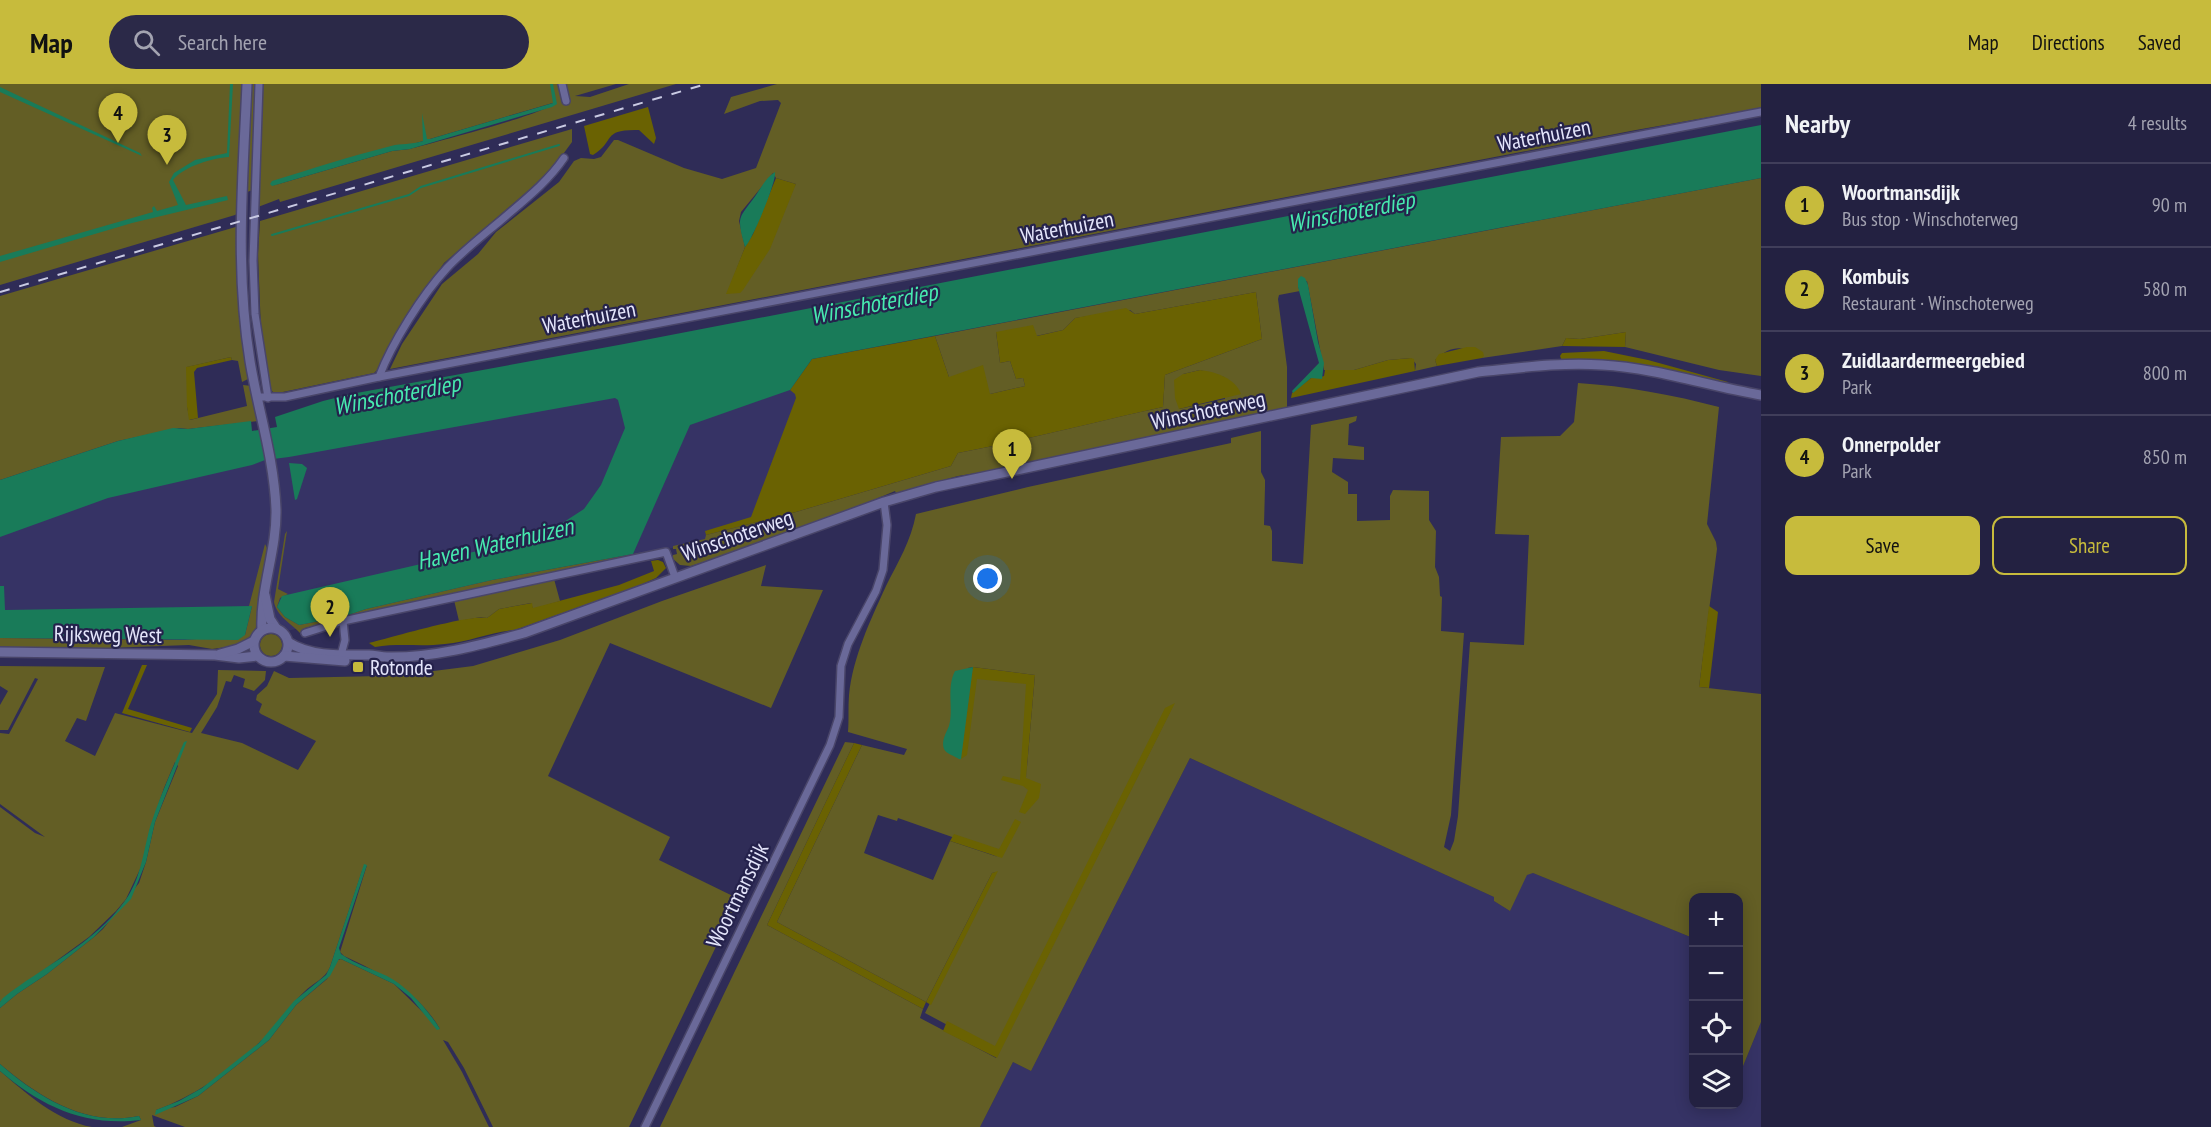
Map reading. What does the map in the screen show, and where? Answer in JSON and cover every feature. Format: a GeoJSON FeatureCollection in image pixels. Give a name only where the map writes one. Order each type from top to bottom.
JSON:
{"type":"FeatureCollection","features":[{"type":"Feature","properties":{"kind":"main road"},"geometry":{"type":"LineString","coordinates":[[247,84],[242,190],[241,284],[250,361],[263,398],[264,428],[270,459],[276,520],[274,541],[261,601],[262,630]]}},
{"type":"Feature","properties":{"kind":"main road","name":"Winschoterweg"},"geometry":{"type":"LineString","coordinates":[[284,656],[376,661],[386,657],[449,650],[524,633],[884,502],[948,484],[1478,372],[1522,367],[1602,364],[1640,369],[1761,395]]}},
{"type":"Feature","properties":{"kind":"main road"},"geometry":{"type":"LineString","coordinates":[[264,592],[270,619],[276,628]]}},
{"type":"Feature","properties":{"kind":"main road"},"geometry":{"type":"LineString","coordinates":[[270,627],[276,628],[284,633],[288,642],[287,651],[277,662],[263,661],[257,656],[254,641],[262,630],[270,627]]}},
{"type":"Feature","properties":{"kind":"main road","name":"Rijksweg West"},"geometry":{"type":"LineString","coordinates":[[215,655],[238,649],[254,641]]}},
{"type":"Feature","properties":{"kind":"main road","name":"Winschoterweg"},"geometry":{"type":"LineString","coordinates":[[288,642],[300,648],[341,656],[386,657]]}},
{"type":"Feature","properties":{"kind":"main road","name":"Rijksweg West"},"geometry":{"type":"LineString","coordinates":[[0,652],[215,655],[239,658],[257,656]]}},
{"type":"Feature","properties":{"kind":"street"},"geometry":{"type":"LineString","coordinates":[[259,84],[253,261],[255,314],[263,398]]}},
{"type":"Feature","properties":{"kind":"street"},"geometry":{"type":"LineString","coordinates":[[561,84],[567,102]]}},
{"type":"Feature","properties":{"kind":"street","name":"Waterhuizen"},"geometry":{"type":"LineString","coordinates":[[263,398],[285,398],[380,377],[1761,112]]}},
{"type":"Feature","properties":{"kind":"street"},"geometry":{"type":"LineString","coordinates":[[380,377],[392,350],[418,305],[436,280],[453,262],[548,179],[564,158]]}},
{"type":"Feature","properties":{"kind":"street","name":"Woortmansdijk"},"geometry":{"type":"LineString","coordinates":[[645,1127],[830,745],[839,717],[841,666],[844,655],[876,591],[883,570],[887,525],[884,502]]}},
{"type":"Feature","properties":{"kind":"street","name":"Winschoterweg"},"geometry":{"type":"LineString","coordinates":[[305,633],[344,621],[666,552],[675,577]]}},
{"type":"Feature","properties":{"kind":"street"},"geometry":{"type":"LineString","coordinates":[[341,656],[345,640],[344,621]]}},
{"type":"Feature","properties":{"kind":"shaded area"},"geometry":{"type":"Polygon","coordinates":[[[0,84],[616,84],[575,96],[590,97],[629,84],[676,84],[280,202],[279,199],[258,207],[257,188],[240,195],[238,213],[235,215],[0,285],[0,84]],[[556,102],[406,146],[397,145],[272,186],[392,151],[410,149],[488,128],[548,107],[556,102]]]}},
{"type":"Feature","properties":{"kind":"shaded area"},"geometry":{"type":"Polygon","coordinates":[[[777,84],[1761,84],[1761,108],[390,369],[402,344],[442,284],[478,254],[496,232],[559,182],[574,161],[581,158],[601,157],[614,140],[618,140],[684,168],[722,179],[756,168],[781,103],[778,100],[760,101],[724,114],[731,97],[777,84]],[[773,173],[741,212],[739,221],[745,247],[727,294],[796,184],[776,178],[773,173]]]}},
{"type":"Feature","properties":{"kind":"shaded area"},"geometry":{"type":"Polygon","coordinates":[[[648,107],[656,138],[654,144],[639,130],[627,130],[614,134],[600,150],[593,155],[590,154],[584,126],[648,107]]]}},
{"type":"Feature","properties":{"kind":"shaded area"},"geometry":{"type":"Polygon","coordinates":[[[572,129],[572,142],[550,172],[444,263],[407,317],[374,373],[278,393],[269,388],[261,331],[258,254],[260,221],[572,129]]]}},
{"type":"Feature","properties":{"kind":"shaded area"},"geometry":{"type":"Polygon","coordinates":[[[776,178],[796,184],[770,249],[743,290],[740,293],[726,294],[745,247],[753,234],[776,178]]]}},
{"type":"Feature","properties":{"kind":"shaded area"},"geometry":{"type":"Polygon","coordinates":[[[1761,178],[1761,376],[1719,370],[1625,347],[1626,332],[1580,339],[1566,338],[1562,346],[1482,358],[1483,356],[1470,350],[1452,349],[1435,360],[1437,366],[1415,371],[1416,364],[1411,358],[1388,360],[1354,370],[1324,370],[1307,281],[1298,287],[1300,291],[1279,295],[1278,299],[1287,367],[1287,409],[1020,466],[958,476],[896,493],[895,491],[797,532],[691,566],[680,565],[672,558],[677,554],[673,546],[705,539],[706,535],[796,512],[951,466],[958,453],[1163,407],[1165,375],[1262,339],[1256,292],[1135,314],[1130,310],[1075,318],[1063,330],[1036,336],[996,332],[1000,363],[1010,361],[1016,379],[1023,378],[1025,386],[990,394],[949,377],[935,336],[1761,178]],[[1200,370],[1183,374],[1179,409],[1225,399],[1224,377],[1200,370]]]}},
{"type":"Feature","properties":{"kind":"shaded area"},"geometry":{"type":"Polygon","coordinates":[[[239,226],[250,378],[242,382],[238,361],[232,360],[231,357],[187,367],[187,407],[190,420],[247,406],[243,385],[252,386],[258,421],[179,428],[118,441],[0,480],[0,296],[239,226]]]}},
{"type":"Feature","properties":{"kind":"shaded area"},"geometry":{"type":"Polygon","coordinates":[[[1256,292],[1262,339],[1165,375],[1163,407],[958,453],[951,466],[796,512],[706,535],[705,531],[751,517],[796,398],[790,390],[812,359],[935,336],[949,377],[983,365],[990,394],[1025,386],[1023,378],[1016,379],[1010,361],[1000,363],[996,332],[1033,325],[1037,336],[1063,330],[1075,318],[1126,308],[1135,314],[1256,292]]]}},
{"type":"Feature","properties":{"kind":"shaded area"},"geometry":{"type":"Polygon","coordinates":[[[1626,332],[1625,347],[1562,346],[1566,338],[1580,339],[1626,332]]]}},
{"type":"Feature","properties":{"kind":"shaded area"},"geometry":{"type":"Polygon","coordinates":[[[1475,347],[1483,352],[1484,356],[1437,366],[1435,360],[1439,354],[1475,347]]]}},
{"type":"Feature","properties":{"kind":"shaded area"},"geometry":{"type":"Polygon","coordinates":[[[1604,351],[1648,360],[1728,383],[1653,369],[1562,361],[1560,356],[1562,353],[1604,351]]]}},
{"type":"Feature","properties":{"kind":"shaded area"},"geometry":{"type":"Polygon","coordinates":[[[231,357],[232,360],[197,368],[194,372],[198,418],[189,420],[186,367],[231,357]]]}},
{"type":"Feature","properties":{"kind":"shaded area"},"geometry":{"type":"Polygon","coordinates":[[[1414,359],[1415,371],[1291,398],[1292,393],[1311,378],[1324,376],[1325,370],[1354,370],[1388,360],[1414,359]]]}},
{"type":"Feature","properties":{"kind":"shaded area"},"geometry":{"type":"Polygon","coordinates":[[[1200,370],[1212,372],[1230,380],[1241,394],[1179,409],[1175,398],[1174,380],[1183,374],[1200,370]]]}},
{"type":"Feature","properties":{"kind":"shaded area"},"geometry":{"type":"Polygon","coordinates":[[[803,383],[751,528],[708,541],[504,581],[287,631],[279,625],[269,623],[256,629],[250,638],[238,642],[0,639],[0,520],[524,395],[803,383]]]}},
{"type":"Feature","properties":{"kind":"shaded area"},"geometry":{"type":"Polygon","coordinates":[[[1578,383],[1614,386],[1719,407],[1707,524],[1717,549],[1699,687],[1761,694],[1761,1022],[1743,1066],[1743,893],[1689,893],[1689,936],[1533,873],[1527,875],[1510,911],[1494,901],[1494,897],[1190,758],[1031,1071],[1013,1062],[980,1127],[660,1127],[845,742],[854,743],[767,925],[923,1009],[920,1018],[996,1058],[1174,704],[996,1051],[925,1013],[996,872],[992,873],[926,1002],[777,922],[862,745],[904,755],[907,749],[848,732],[849,700],[854,667],[863,639],[907,542],[916,514],[1231,443],[1231,438],[1261,431],[1261,472],[1265,480],[1264,525],[1270,526],[1272,531],[1272,561],[1303,564],[1311,425],[1357,416],[1356,421],[1349,424],[1348,445],[1364,447],[1364,460],[1333,458],[1332,472],[1348,482],[1348,494],[1357,494],[1357,521],[1390,520],[1390,496],[1393,490],[1429,491],[1429,520],[1436,531],[1435,567],[1442,597],[1441,631],[1464,633],[1451,815],[1444,847],[1450,851],[1458,816],[1470,642],[1524,645],[1529,535],[1495,534],[1501,437],[1560,436],[1574,422],[1578,383]],[[968,668],[1032,680],[1026,778],[1035,675],[968,668]],[[878,815],[864,853],[933,880],[950,841],[998,857],[955,838],[898,818],[897,821],[878,815]]]}},
{"type":"Feature","properties":{"kind":"shaded area"},"geometry":{"type":"Polygon","coordinates":[[[287,531],[278,589],[288,594],[280,598],[277,607],[285,617],[299,625],[492,580],[639,553],[658,550],[659,552],[354,616],[305,628],[305,632],[301,634],[281,616],[274,602],[287,531]]]}},
{"type":"Feature","properties":{"kind":"shaded area"},"geometry":{"type":"Polygon","coordinates":[[[265,544],[268,550],[259,598],[259,622],[249,641],[242,645],[212,649],[189,645],[79,649],[0,648],[0,638],[184,640],[245,635],[252,606],[249,606],[265,544]]]}},
{"type":"Feature","properties":{"kind":"shaded area"},"geometry":{"type":"Polygon","coordinates":[[[651,561],[663,562],[666,568],[656,578],[515,630],[436,645],[375,647],[369,643],[448,623],[487,618],[499,609],[532,603],[533,608],[619,585],[654,571],[651,561]]]}},
{"type":"Feature","properties":{"kind":"shaded area"},"geometry":{"type":"Polygon","coordinates":[[[766,565],[761,586],[823,590],[771,708],[610,643],[548,776],[670,837],[659,860],[739,899],[629,1127],[493,1127],[464,1068],[448,1042],[443,1040],[462,1072],[489,1127],[185,1127],[152,1115],[156,1127],[122,1127],[141,1120],[139,1116],[100,1117],[82,1113],[47,1098],[0,1064],[0,1008],[103,929],[139,883],[155,822],[178,766],[175,762],[164,788],[150,829],[142,865],[126,899],[89,937],[0,1002],[0,807],[35,833],[45,837],[0,804],[0,733],[9,734],[38,679],[35,678],[8,730],[0,730],[0,705],[8,691],[0,686],[0,666],[105,667],[86,721],[77,718],[65,741],[95,756],[115,713],[192,733],[217,694],[218,670],[266,671],[265,680],[254,691],[243,687],[245,679],[234,675],[231,682],[226,681],[217,707],[201,733],[242,743],[298,770],[316,741],[261,714],[259,712],[262,704],[256,700],[257,695],[267,686],[274,671],[289,678],[380,676],[473,666],[560,640],[766,565]],[[367,865],[362,871],[330,967],[325,975],[299,997],[264,1038],[240,1060],[200,1089],[156,1110],[175,1107],[198,1096],[269,1040],[296,1005],[327,979],[338,960],[341,959],[394,984],[440,1029],[421,1004],[410,994],[385,977],[340,952],[367,865]]]}},
{"type":"Feature","properties":{"kind":"shaded area"},"geometry":{"type":"Polygon","coordinates":[[[554,579],[560,601],[533,609],[531,603],[499,609],[487,618],[459,621],[454,600],[554,579]]]}},
{"type":"Feature","properties":{"kind":"shaded area"},"geometry":{"type":"Polygon","coordinates":[[[1709,606],[1718,612],[1709,688],[1699,687],[1709,606]]]}},
{"type":"Feature","properties":{"kind":"shaded area"},"geometry":{"type":"Polygon","coordinates":[[[271,634],[279,637],[282,645],[279,653],[271,656],[263,653],[260,645],[263,637],[271,634]]]}},
{"type":"Feature","properties":{"kind":"shaded area"},"geometry":{"type":"Polygon","coordinates":[[[142,665],[147,665],[128,709],[192,728],[190,732],[122,713],[142,665]]]}},
{"type":"Feature","properties":{"kind":"shaded area"},"geometry":{"type":"Polygon","coordinates":[[[973,667],[1035,675],[1026,778],[1041,784],[1039,798],[1025,814],[1019,812],[1028,790],[1023,786],[1001,780],[1003,776],[1020,780],[1026,684],[977,679],[967,755],[961,759],[973,667]]]}},
{"type":"Feature","properties":{"kind":"shaded area"},"geometry":{"type":"Polygon","coordinates":[[[1175,703],[997,1058],[943,1031],[947,1021],[995,1046],[1165,708],[1175,703]]]}},
{"type":"Feature","properties":{"kind":"shaded area"},"geometry":{"type":"Polygon","coordinates":[[[854,743],[862,745],[777,922],[926,1002],[923,1009],[767,925],[854,743]]]}},
{"type":"Feature","properties":{"kind":"shaded area"},"geometry":{"type":"Polygon","coordinates":[[[1190,758],[1494,897],[1494,901],[1510,911],[1527,874],[1533,873],[1689,936],[1689,1109],[1743,1109],[1743,1066],[1761,1022],[1761,1127],[980,1127],[1013,1062],[1031,1071],[1190,758]]]}},
{"type":"Feature","properties":{"kind":"shaded area"},"geometry":{"type":"Polygon","coordinates":[[[1015,819],[1021,822],[1002,858],[950,841],[954,834],[999,849],[1015,819]]]}},
{"type":"Feature","properties":{"kind":"shaded area"},"geometry":{"type":"Polygon","coordinates":[[[998,871],[931,1005],[926,1002],[992,873],[998,871]]]}},
{"type":"Feature","properties":{"kind":"shaded area"},"geometry":{"type":"Polygon","coordinates":[[[0,1071],[55,1113],[92,1127],[0,1127],[0,1071]]]}},
{"type":"Feature","properties":{"kind":"water"},"geometry":{"type":"Polygon","coordinates":[[[230,84],[233,84],[229,157],[199,164],[184,171],[173,180],[186,205],[227,196],[228,200],[132,223],[0,262],[0,256],[153,212],[154,206],[157,211],[178,205],[169,182],[174,173],[195,160],[227,153],[230,84]]]}},
{"type":"Feature","properties":{"kind":"water"},"geometry":{"type":"Polygon","coordinates":[[[550,84],[553,84],[557,104],[552,107],[410,149],[392,151],[272,186],[270,184],[272,181],[361,154],[395,145],[423,141],[422,113],[427,139],[430,139],[553,103],[550,84]]]}},
{"type":"Feature","properties":{"kind":"water"},"geometry":{"type":"Polygon","coordinates":[[[0,87],[140,153],[142,156],[0,92],[0,87]]]}},
{"type":"Feature","properties":{"kind":"water","name":"Winschoterdiep"},"geometry":{"type":"Polygon","coordinates":[[[1761,125],[1761,178],[812,359],[790,390],[690,425],[633,554],[492,580],[299,625],[285,617],[277,607],[282,596],[473,552],[533,542],[584,509],[601,485],[625,428],[618,400],[615,398],[265,460],[252,465],[108,498],[0,537],[0,480],[118,441],[173,428],[188,429],[251,421],[252,431],[277,427],[275,417],[351,394],[624,344],[1761,125]]]}},
{"type":"Feature","properties":{"kind":"water"},"geometry":{"type":"Polygon","coordinates":[[[775,172],[763,211],[745,247],[741,218],[764,182],[775,172]]]}},
{"type":"Feature","properties":{"kind":"water"},"geometry":{"type":"Polygon","coordinates":[[[1301,276],[1305,278],[1308,285],[1324,363],[1322,379],[1311,378],[1293,393],[1292,391],[1319,363],[1298,287],[1298,279],[1301,276]]]}},
{"type":"Feature","properties":{"kind":"water"},"geometry":{"type":"Polygon","coordinates":[[[289,463],[302,464],[307,468],[295,500],[289,463]]]}},
{"type":"Feature","properties":{"kind":"water"},"geometry":{"type":"Polygon","coordinates":[[[0,586],[4,586],[5,610],[252,606],[245,635],[238,640],[0,638],[0,586]]]}},
{"type":"Feature","properties":{"kind":"water"},"geometry":{"type":"Polygon","coordinates":[[[973,667],[961,759],[959,759],[947,752],[943,746],[950,720],[952,678],[955,671],[973,667]]]}},
{"type":"Feature","properties":{"kind":"water"},"geometry":{"type":"Polygon","coordinates":[[[187,741],[155,822],[146,862],[131,899],[94,937],[0,1008],[3,998],[83,942],[98,930],[125,901],[138,874],[150,827],[162,795],[184,742],[187,741]]]}},
{"type":"Feature","properties":{"kind":"water"},"geometry":{"type":"Polygon","coordinates":[[[364,864],[367,865],[339,948],[341,954],[387,976],[402,986],[430,1014],[440,1029],[437,1030],[411,998],[394,984],[339,959],[330,976],[296,1005],[269,1040],[198,1096],[155,1115],[156,1110],[179,1101],[202,1088],[259,1043],[294,1001],[326,975],[364,864]]]}},
{"type":"Feature","properties":{"kind":"water"},"geometry":{"type":"Polygon","coordinates":[[[0,1064],[30,1088],[64,1107],[100,1117],[139,1116],[141,1120],[101,1120],[64,1111],[48,1104],[15,1083],[0,1071],[0,1064]]]}},
{"type":"Feature","properties":{"kind":"waterway"},"geometry":{"type":"LineString","coordinates":[[272,235],[409,195],[421,187],[559,145]]}},
{"type":"Feature","properties":{"kind":"railway"},"geometry":{"type":"LineString","coordinates":[[0,292],[706,84]]}},
{"type":"Feature","properties":{"kind":"place","name":"Onnerpolder"},"geometry":{"type":"Point","coordinates":[118,143]}},
{"type":"Feature","properties":{"kind":"place","name":"Zuidlaardermeergebied"},"geometry":{"type":"Point","coordinates":[167,165]}},
{"type":"Feature","properties":{"kind":"place","name":"Woortmansdijk"},"geometry":{"type":"Point","coordinates":[1012,479]}},
{"type":"Feature","properties":{"kind":"place","name":"Kombuis"},"geometry":{"type":"Point","coordinates":[330,637]}},
{"type":"Feature","properties":{"kind":"place","name":"Rotonde"},"geometry":{"type":"Point","coordinates":[358,667]}},
{"type":"Feature","properties":{"kind":"water label","name":"Haven Waterhuizen"},"geometry":{"type":"Point","coordinates":[495,544]}}]}
